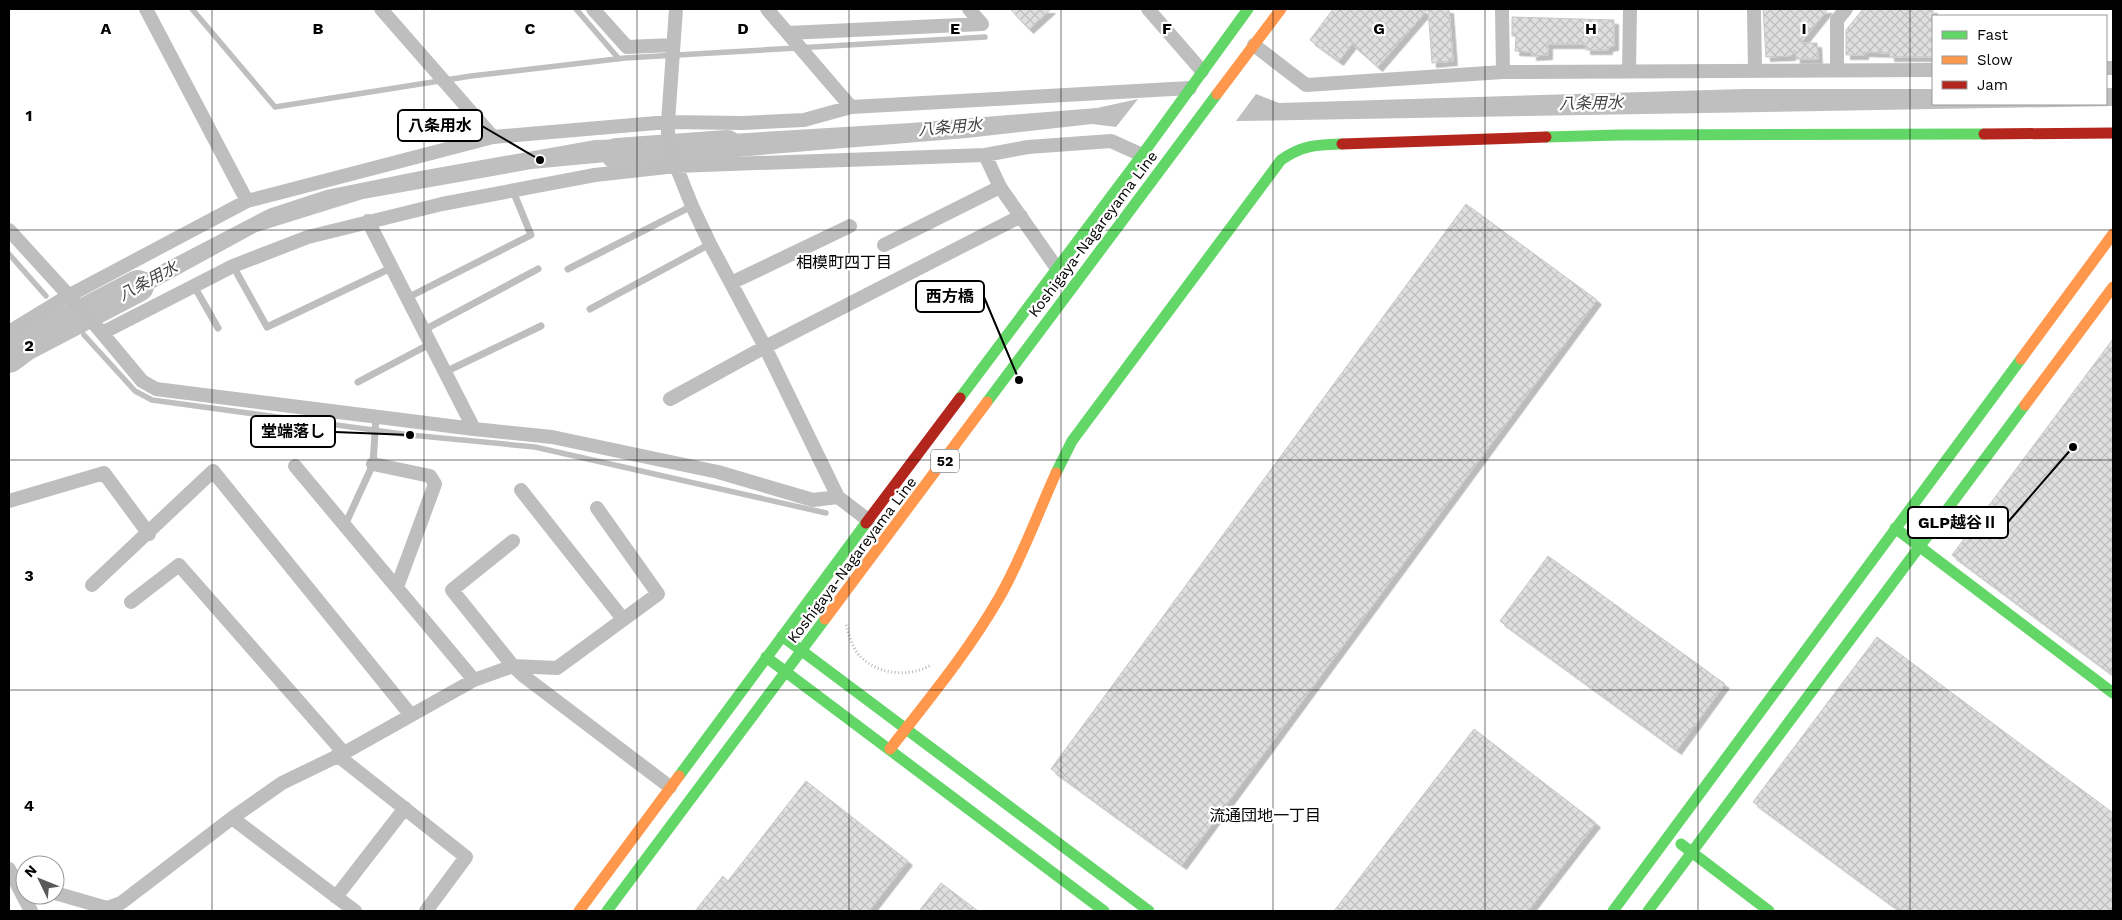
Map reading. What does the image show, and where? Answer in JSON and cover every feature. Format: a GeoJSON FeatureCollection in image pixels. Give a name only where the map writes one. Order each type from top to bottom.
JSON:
{"type":"FeatureCollection","features":[{"type":"Feature","properties":{"kind":"street"},"geometry":{"type":"LineString","coordinates":[[146,9],[247,201]]}},
{"type":"Feature","properties":{"kind":"street"},"geometry":{"type":"LineString","coordinates":[[381,9],[493,138]]}},
{"type":"Feature","properties":{"kind":"street"},"geometry":{"type":"LineString","coordinates":[[593,9],[627,47],[674,45]]}},
{"type":"Feature","properties":{"kind":"street"},"geometry":{"type":"LineString","coordinates":[[676,9],[668,128],[675,162],[692,206],[710,244],[765,348],[838,498],[868,520]]}},
{"type":"Feature","properties":{"kind":"street"},"geometry":{"type":"LineString","coordinates":[[767,9],[851,108]]}},
{"type":"Feature","properties":{"kind":"street"},"geometry":{"type":"LineString","coordinates":[[788,33],[982,24],[969,9]]}},
{"type":"Feature","properties":{"kind":"street"},"geometry":{"type":"LineString","coordinates":[[1148,9],[1202,71]]}},
{"type":"Feature","properties":{"kind":"street","name":"Koshigaya-Nagareyama Line"},"geometry":{"type":"LineString","coordinates":[[579,911],[868,520],[1142,155],[1248,9]]}},
{"type":"Feature","properties":{"kind":"street","name":"Koshigaya-Nagareyama Line"},"geometry":{"type":"LineString","coordinates":[[607,911],[803,652],[1057,307],[1281,9]]}},
{"type":"Feature","properties":{"kind":"street"},"geometry":{"type":"LineString","coordinates":[[1502,9],[1503,72]]}},
{"type":"Feature","properties":{"kind":"street"},"geometry":{"type":"LineString","coordinates":[[1629,70],[1630,9]]}},
{"type":"Feature","properties":{"kind":"street"},"geometry":{"type":"LineString","coordinates":[[1754,9],[1755,71]]}},
{"type":"Feature","properties":{"kind":"street"},"geometry":{"type":"LineString","coordinates":[[1837,70],[1837,20],[1846,9]]}},
{"type":"Feature","properties":{"kind":"street"},"geometry":{"type":"LineString","coordinates":[[1254,45],[1306,85],[1503,72],[1932,70]]}},
{"type":"Feature","properties":{"kind":"street"},"geometry":{"type":"LineString","coordinates":[[9,332],[247,201],[493,138],[804,120],[851,108],[1190,88]]}},
{"type":"Feature","properties":{"kind":"street"},"geometry":{"type":"LineString","coordinates":[[890,749],[966,649],[991,611],[1013,572],[1057,467],[1072,441],[1281,160],[1296,150],[1311,145],[1619,135],[2113,133]]}},
{"type":"Feature","properties":{"kind":"street"},"geometry":{"type":"LineString","coordinates":[[102,333],[233,266],[308,236],[442,204],[595,175],[675,162],[985,155],[1028,146],[1111,141],[1142,155]]}},
{"type":"Feature","properties":{"kind":"street"},"geometry":{"type":"LineString","coordinates":[[985,155],[1000,187],[1056,268]]}},
{"type":"Feature","properties":{"kind":"street"},"geometry":{"type":"LineString","coordinates":[[884,245],[1000,187]]}},
{"type":"Feature","properties":{"kind":"street"},"geometry":{"type":"LineString","coordinates":[[670,399],[1021,216]]}},
{"type":"Feature","properties":{"kind":"street"},"geometry":{"type":"LineString","coordinates":[[368,221],[474,429]]}},
{"type":"Feature","properties":{"kind":"street"},"geometry":{"type":"LineString","coordinates":[[731,283],[850,226]]}},
{"type":"Feature","properties":{"kind":"street"},"geometry":{"type":"LineString","coordinates":[[9,230],[92,321],[142,382],[156,389],[376,418],[552,437],[718,472],[813,500],[838,498]]}},
{"type":"Feature","properties":{"kind":"street"},"geometry":{"type":"LineString","coordinates":[[1613,911],[2113,234]]}},
{"type":"Feature","properties":{"kind":"street"},"geometry":{"type":"LineString","coordinates":[[1648,911],[2113,287]]}},
{"type":"Feature","properties":{"kind":"street"},"geometry":{"type":"LineString","coordinates":[[374,464],[430,476],[436,484],[397,587]]}},
{"type":"Feature","properties":{"kind":"street"},"geometry":{"type":"LineString","coordinates":[[296,466],[474,680]]}},
{"type":"Feature","properties":{"kind":"street"},"geometry":{"type":"LineString","coordinates":[[9,500],[104,472],[148,534]]}},
{"type":"Feature","properties":{"kind":"street"},"geometry":{"type":"LineString","coordinates":[[92,585],[214,472],[410,714]]}},
{"type":"Feature","properties":{"kind":"street"},"geometry":{"type":"LineString","coordinates":[[521,490],[623,619]]}},
{"type":"Feature","properties":{"kind":"street"},"geometry":{"type":"LineString","coordinates":[[65,896],[107,908],[121,903],[232,818],[282,783],[341,754],[410,714],[474,680],[514,666],[557,668],[658,594],[597,508]]}},
{"type":"Feature","properties":{"kind":"street"},"geometry":{"type":"LineString","coordinates":[[1895,528],[2113,693]]}},
{"type":"Feature","properties":{"kind":"street"},"geometry":{"type":"LineString","coordinates":[[513,541],[452,590],[525,677],[670,788]]}},
{"type":"Feature","properties":{"kind":"street"},"geometry":{"type":"LineString","coordinates":[[131,602],[179,565],[341,754],[466,857],[426,911]]}},
{"type":"Feature","properties":{"kind":"street"},"geometry":{"type":"LineString","coordinates":[[782,636],[1148,911]]}},
{"type":"Feature","properties":{"kind":"street"},"geometry":{"type":"LineString","coordinates":[[766,657],[1104,911]]}},
{"type":"Feature","properties":{"kind":"street"},"geometry":{"type":"LineString","coordinates":[[336,897],[405,808]]}},
{"type":"Feature","properties":{"kind":"street"},"geometry":{"type":"LineString","coordinates":[[232,818],[355,911]]}},
{"type":"Feature","properties":{"kind":"street"},"geometry":{"type":"LineString","coordinates":[[1670,836],[1769,911]]}},
{"type":"Feature","properties":{"kind":"lane"},"geometry":{"type":"LineString","coordinates":[[407,298],[531,235],[512,191]]}},
{"type":"Feature","properties":{"kind":"lane"},"geometry":{"type":"LineString","coordinates":[[568,269],[692,206]]}},
{"type":"Feature","properties":{"kind":"lane"},"geometry":{"type":"LineString","coordinates":[[590,309],[710,244]]}},
{"type":"Feature","properties":{"kind":"lane"},"geometry":{"type":"LineString","coordinates":[[233,266],[267,328],[391,268]]}},
{"type":"Feature","properties":{"kind":"lane"},"geometry":{"type":"LineString","coordinates":[[424,330],[538,269]]}},
{"type":"Feature","properties":{"kind":"lane"},"geometry":{"type":"LineString","coordinates":[[194,286],[218,328]]}},
{"type":"Feature","properties":{"kind":"lane"},"geometry":{"type":"LineString","coordinates":[[445,372],[541,326]]}},
{"type":"Feature","properties":{"kind":"lane"},"geometry":{"type":"LineString","coordinates":[[358,382],[430,344]]}},
{"type":"Feature","properties":{"kind":"lane"},"geometry":{"type":"LineString","coordinates":[[345,525],[374,464],[376,418]]}},
{"type":"Feature","properties":{"kind":"path"},"geometry":{"type":"LineString","coordinates":[[846,625],[852,643],[859,655],[886,672],[901,674],[920,672],[934,663]]}},
{"type":"Feature","properties":{"kind":"water"},"geometry":{"type":"Polygon","coordinates":[[[2107,88],[2113,88],[2113,106],[1236,121],[1256,94],[1279,103],[1744,89],[1932,89],[1932,105],[2107,105],[2107,88]]]}},
{"type":"Feature","properties":{"kind":"water"},"geometry":{"type":"Polygon","coordinates":[[[1138,99],[1116,127],[1092,124],[967,138],[687,161],[681,137],[911,123],[1097,108],[1138,99]]]}},
{"type":"Feature","properties":{"kind":"water"},"geometry":{"type":"Polygon","coordinates":[[[658,138],[660,157],[532,169],[363,199],[257,232],[105,315],[93,300],[268,209],[326,190],[420,171],[595,140],[658,138]]]}},
{"type":"Feature","properties":{"kind":"water"},"geometry":{"type":"Polygon","coordinates":[[[55,314],[71,330],[33,348],[9,365],[9,343],[55,314]]]}},
{"type":"Feature","properties":{"kind":"building"},"geometry":{"type":"Polygon","coordinates":[[[1010,9],[1051,9],[1029,29],[1010,9]]]}},
{"type":"Feature","properties":{"kind":"building"},"geometry":{"type":"Polygon","coordinates":[[[1333,9],[1428,9],[1378,67],[1352,44],[1339,61],[1310,40],[1333,9]]]}},
{"type":"Feature","properties":{"kind":"building"},"geometry":{"type":"Polygon","coordinates":[[[1428,9],[1449,9],[1453,61],[1432,63],[1428,9]]]}},
{"type":"Feature","properties":{"kind":"building"},"geometry":{"type":"Polygon","coordinates":[[[1763,9],[1828,9],[1801,43],[1817,43],[1818,59],[1796,59],[1795,50],[1791,56],[1766,57],[1763,9]]]}},
{"type":"Feature","properties":{"kind":"building"},"geometry":{"type":"Polygon","coordinates":[[[1863,9],[1933,9],[1932,57],[1890,57],[1890,53],[1864,52],[1864,55],[1846,55],[1846,30],[1863,9]]]}},
{"type":"Feature","properties":{"kind":"building"},"geometry":{"type":"Polygon","coordinates":[[[1512,17],[1614,20],[1614,46],[1608,47],[1608,50],[1586,50],[1586,44],[1548,44],[1548,55],[1532,56],[1532,52],[1515,51],[1516,36],[1512,36],[1512,17]]]}},
{"type":"Feature","properties":{"kind":"building"},"geometry":{"type":"Polygon","coordinates":[[[1466,204],[1597,300],[1182,865],[1051,769],[1466,204]]]}},
{"type":"Feature","properties":{"kind":"building"},"geometry":{"type":"Polygon","coordinates":[[[2113,339],[2113,675],[1952,555],[2113,339]]]}},
{"type":"Feature","properties":{"kind":"building"},"geometry":{"type":"Polygon","coordinates":[[[1548,556],[1725,684],[1677,750],[1500,621],[1548,556]]]}},
{"type":"Feature","properties":{"kind":"building"},"geometry":{"type":"Polygon","coordinates":[[[1877,637],[2113,813],[2113,911],[1900,911],[1753,802],[1877,637]]]}},
{"type":"Feature","properties":{"kind":"building"},"geometry":{"type":"Polygon","coordinates":[[[1474,729],[1596,823],[1528,911],[1334,911],[1474,729]]]}},
{"type":"Feature","properties":{"kind":"building"},"geometry":{"type":"Polygon","coordinates":[[[806,781],[908,861],[869,911],[695,911],[723,876],[728,881],[806,781]]]}},
{"type":"Feature","properties":{"kind":"building"},"geometry":{"type":"Polygon","coordinates":[[[941,883],[978,911],[919,911],[941,883]]]}},
{"type":"Feature","properties":{"kind":"waterway"},"geometry":{"type":"LineString","coordinates":[[192,9],[275,107],[471,76],[625,58],[985,37]]}},
{"type":"Feature","properties":{"kind":"waterway"},"geometry":{"type":"LineString","coordinates":[[576,9],[619,59]]}},
{"type":"Feature","properties":{"kind":"waterway","name":"八条用水"},"geometry":{"type":"LineString","coordinates":[[617,154],[727,146]]}},
{"type":"Feature","properties":{"kind":"waterway"},"geometry":{"type":"LineString","coordinates":[[9,254],[46,296]]}},
{"type":"Feature","properties":{"kind":"waterway","name":"八条用水"},"geometry":{"type":"LineString","coordinates":[[9,357],[25,345],[138,286]]}},
{"type":"Feature","properties":{"kind":"waterway"},"geometry":{"type":"LineString","coordinates":[[84,335],[135,391],[152,400],[410,435],[535,447],[826,513]]}},
{"type":"Feature","properties":{"kind":"traffic: fast"},"geometry":{"type":"LineString","coordinates":[[960,398],[1142,155],[1248,9]]}},
{"type":"Feature","properties":{"kind":"traffic: fast"},"geometry":{"type":"LineString","coordinates":[[987,402],[1217,94]]}},
{"type":"Feature","properties":{"kind":"traffic: fast"},"geometry":{"type":"LineString","coordinates":[[1546,137],[1984,134]]}},
{"type":"Feature","properties":{"kind":"traffic: fast"},"geometry":{"type":"LineString","coordinates":[[1056,473],[1072,441],[1281,160],[1296,151],[1310,147],[1342,144]]}},
{"type":"Feature","properties":{"kind":"traffic: fast"},"geometry":{"type":"LineString","coordinates":[[1613,911],[2021,359]]}},
{"type":"Feature","properties":{"kind":"traffic: fast"},"geometry":{"type":"LineString","coordinates":[[1648,911],[2025,405]]}},
{"type":"Feature","properties":{"kind":"traffic: fast"},"geometry":{"type":"LineString","coordinates":[[679,776],[866,523]]}},
{"type":"Feature","properties":{"kind":"traffic: fast"},"geometry":{"type":"LineString","coordinates":[[1895,528],[2113,693]]}},
{"type":"Feature","properties":{"kind":"traffic: fast"},"geometry":{"type":"LineString","coordinates":[[607,911],[825,619]]}},
{"type":"Feature","properties":{"kind":"traffic: fast"},"geometry":{"type":"LineString","coordinates":[[782,636],[1149,911]]}},
{"type":"Feature","properties":{"kind":"traffic: fast"},"geometry":{"type":"LineString","coordinates":[[766,657],[1104,911]]}},
{"type":"Feature","properties":{"kind":"traffic: fast"},"geometry":{"type":"LineString","coordinates":[[1681,844],[1769,911]]}},
{"type":"Feature","properties":{"kind":"traffic: slow"},"geometry":{"type":"LineString","coordinates":[[1217,94],[1281,9]]}},
{"type":"Feature","properties":{"kind":"traffic: slow"},"geometry":{"type":"LineString","coordinates":[[2021,359],[2113,234]]}},
{"type":"Feature","properties":{"kind":"traffic: slow"},"geometry":{"type":"LineString","coordinates":[[2025,405],[2113,287]]}},
{"type":"Feature","properties":{"kind":"traffic: slow"},"geometry":{"type":"LineString","coordinates":[[825,619],[987,402]]}},
{"type":"Feature","properties":{"kind":"traffic: slow"},"geometry":{"type":"LineString","coordinates":[[890,749],[961,657],[987,618],[1022,552],[1056,473]]}},
{"type":"Feature","properties":{"kind":"traffic: slow"},"geometry":{"type":"LineString","coordinates":[[579,911],[679,776]]}},
{"type":"Feature","properties":{"kind":"traffic: jam"},"geometry":{"type":"LineString","coordinates":[[1984,134],[2113,133]]}},
{"type":"Feature","properties":{"kind":"traffic: jam"},"geometry":{"type":"LineString","coordinates":[[1342,144],[1546,137]]}},
{"type":"Feature","properties":{"kind":"traffic: jam"},"geometry":{"type":"LineString","coordinates":[[866,523],[960,398]]}},
{"type":"Feature","properties":{"kind":"place","name":"八条用水"},"geometry":{"type":"Point","coordinates":[540,160]}},
{"type":"Feature","properties":{"kind":"place","name":"西方橋"},"geometry":{"type":"Point","coordinates":[1019,380]}},
{"type":"Feature","properties":{"kind":"place","name":"堂端落し"},"geometry":{"type":"Point","coordinates":[410,435]}},
{"type":"Feature","properties":{"kind":"place","name":"GLP越谷Ⅱ"},"geometry":{"type":"Point","coordinates":[2073,447]}},
{"type":"Feature","properties":{"kind":"district","name":"相模町四丁目"},"geometry":{"type":"Point","coordinates":[844,262]}},
{"type":"Feature","properties":{"kind":"district","name":"流通団地一丁目"},"geometry":{"type":"Point","coordinates":[1265,815]}}]}
